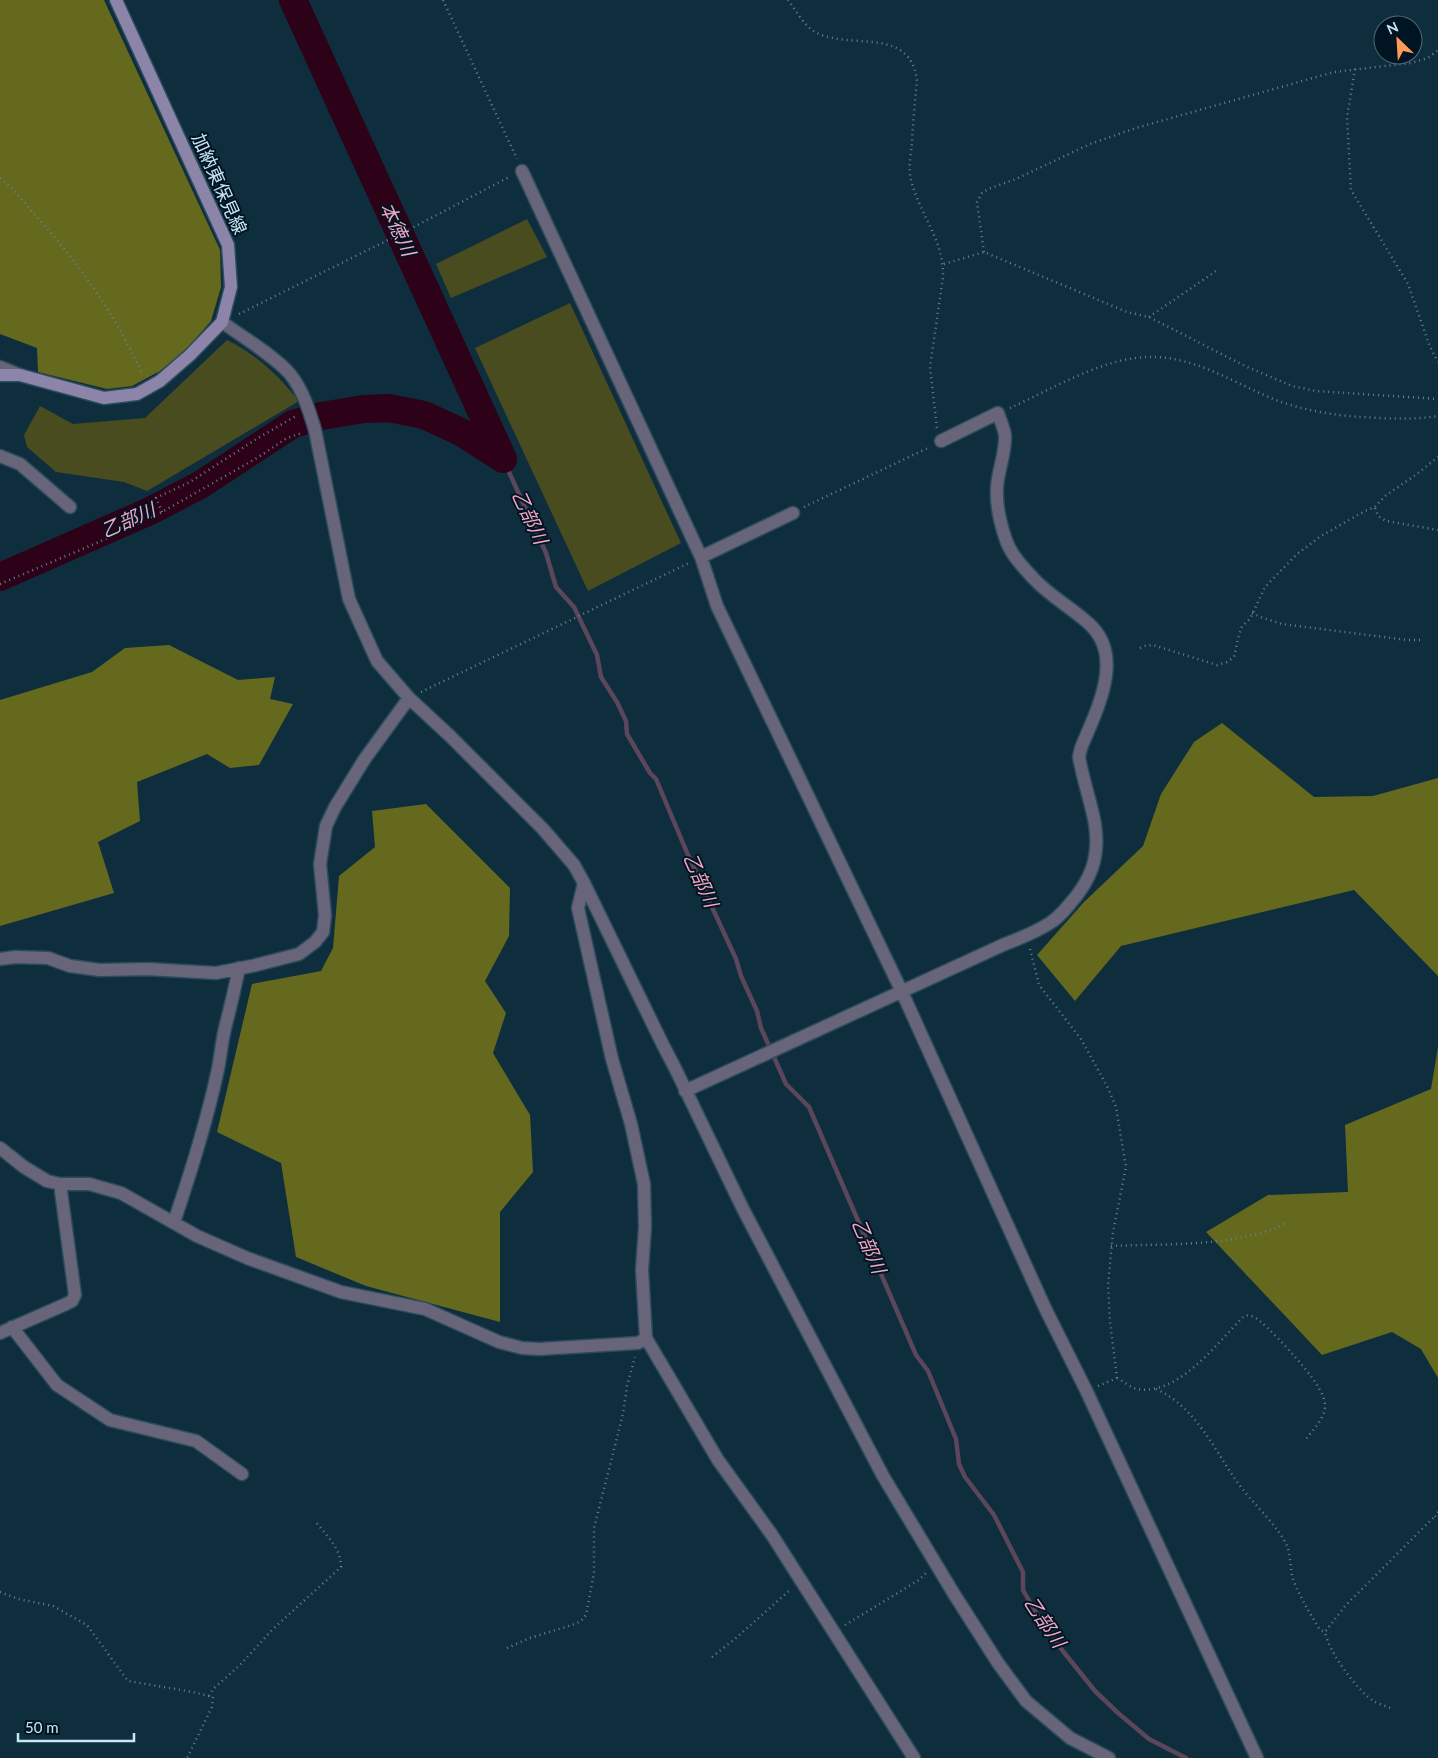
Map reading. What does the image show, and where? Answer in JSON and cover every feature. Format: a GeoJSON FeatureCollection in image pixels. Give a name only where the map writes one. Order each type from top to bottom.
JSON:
{"type":"FeatureCollection","features":[{"type":"Feature","properties":{"kind":"main road","name":"加納東保見線"},"geometry":{"type":"LineString","coordinates":[[0,376],[20,375],[104,398],[137,394],[160,381],[190,355],[222,322],[231,287],[228,245],[116,0]]}},
{"type":"Feature","properties":{"kind":"street"},"geometry":{"type":"LineString","coordinates":[[522,170],[701,557],[717,606],[902,992],[1045,1308],[1086,1390],[1257,1758]]}},
{"type":"Feature","properties":{"kind":"street"},"geometry":{"type":"LineString","coordinates":[[222,322],[275,360],[289,373],[309,409],[315,430],[349,599],[377,661],[409,698],[544,829],[574,865],[743,1209],[883,1476],[998,1663],[1026,1701],[1070,1738],[1109,1758]]}},
{"type":"Feature","properties":{"kind":"street"},"geometry":{"type":"LineString","coordinates":[[0,367],[20,375]]}},
{"type":"Feature","properties":{"kind":"street"},"geometry":{"type":"LineString","coordinates":[[685,1091],[1028,936],[1051,923],[1060,915],[1089,877],[1094,862],[1095,826],[1079,757],[1080,748],[1104,686],[1107,667],[1106,652],[1099,635],[1088,622],[1044,589],[1021,565],[1008,546],[1000,519],[997,500],[1005,434],[998,413],[941,441]]}},
{"type":"Feature","properties":{"kind":"street"},"geometry":{"type":"LineString","coordinates":[[0,456],[20,464],[70,506]]}},
{"type":"Feature","properties":{"kind":"street"},"geometry":{"type":"LineString","coordinates":[[701,557],[793,513]]}},
{"type":"Feature","properties":{"kind":"street"},"geometry":{"type":"LineString","coordinates":[[0,959],[15,957],[48,958],[70,966],[100,970],[148,969],[216,973],[299,954],[315,942],[323,932],[325,915],[320,864],[326,826],[335,807],[364,760],[409,698]]}},
{"type":"Feature","properties":{"kind":"street"},"geometry":{"type":"LineString","coordinates":[[584,883],[578,908],[612,1059],[631,1124],[644,1184],[645,1227],[642,1270],[642,1340],[718,1460],[772,1535],[914,1758]]}},
{"type":"Feature","properties":{"kind":"street"},"geometry":{"type":"LineString","coordinates":[[174,1222],[208,1113],[239,968]]}},
{"type":"Feature","properties":{"kind":"street"},"geometry":{"type":"LineString","coordinates":[[0,1148],[38,1177],[60,1184],[89,1184],[121,1193],[197,1236],[247,1258],[341,1292],[425,1310],[499,1342],[522,1348],[539,1349],[642,1340]]}},
{"type":"Feature","properties":{"kind":"street"},"geometry":{"type":"LineString","coordinates":[[0,1333],[72,1301],[75,1295],[60,1184]]}},
{"type":"Feature","properties":{"kind":"street"},"geometry":{"type":"LineString","coordinates":[[12,1327],[57,1385],[110,1420],[196,1441],[242,1474]]}},
{"type":"Feature","properties":{"kind":"path"},"geometry":{"type":"LineString","coordinates":[[222,322],[410,229],[522,170],[444,0]]}},
{"type":"Feature","properties":{"kind":"path"},"geometry":{"type":"LineString","coordinates":[[788,0],[812,30],[836,39],[891,44],[903,52],[912,62],[916,70],[917,80],[910,163],[911,178],[919,204],[939,244],[944,264],[930,367],[934,412],[941,441],[793,513]]}},
{"type":"Feature","properties":{"kind":"path"},"geometry":{"type":"LineString","coordinates":[[984,252],[977,202],[982,193],[988,189],[1016,179],[1090,144],[1136,128],[1306,79],[1355,69],[1411,63],[1428,58],[1438,50]]}},
{"type":"Feature","properties":{"kind":"path"},"geometry":{"type":"LineString","coordinates":[[1355,69],[1347,117],[1351,190],[1408,284],[1430,347],[1438,362]]}},
{"type":"Feature","properties":{"kind":"path"},"geometry":{"type":"LineString","coordinates":[[0,178],[60,241],[81,270],[110,313],[149,387]]}},
{"type":"Feature","properties":{"kind":"path"},"geometry":{"type":"LineString","coordinates":[[944,264],[984,252],[1127,312],[1149,317],[1245,366],[1292,386],[1316,391],[1438,399]]}},
{"type":"Feature","properties":{"kind":"path"},"geometry":{"type":"LineString","coordinates":[[1149,317],[1216,271]]}},
{"type":"Feature","properties":{"kind":"path"},"geometry":{"type":"LineString","coordinates":[[998,413],[1102,366],[1124,359],[1152,357],[1180,359],[1279,401],[1311,411],[1344,417],[1417,419],[1438,416]]}},
{"type":"Feature","properties":{"kind":"path"},"geometry":{"type":"LineString","coordinates":[[162,512],[156,498],[190,482],[258,438],[309,409]]}},
{"type":"Feature","properties":{"kind":"path"},"geometry":{"type":"LineString","coordinates":[[0,584],[99,542],[162,512],[257,458],[287,438],[315,430]]}},
{"type":"Feature","properties":{"kind":"path"},"geometry":{"type":"LineString","coordinates":[[1140,648],[1153,646],[1217,664],[1227,662],[1234,657],[1242,626],[1250,619],[1265,587],[1297,554],[1321,536],[1375,507],[1392,491],[1438,457]]}},
{"type":"Feature","properties":{"kind":"path"},"geometry":{"type":"LineString","coordinates":[[1375,507],[1378,516],[1386,521],[1438,530]]}},
{"type":"Feature","properties":{"kind":"path"},"geometry":{"type":"LineString","coordinates":[[409,698],[701,557]]}},
{"type":"Feature","properties":{"kind":"path"},"geometry":{"type":"LineString","coordinates":[[1252,613],[1282,624],[1420,640]]}},
{"type":"Feature","properties":{"kind":"path"},"geometry":{"type":"LineString","coordinates":[[1028,936],[1035,975],[1039,985],[1080,1039],[1116,1106],[1126,1167],[1111,1246],[1108,1285],[1117,1378]]}},
{"type":"Feature","properties":{"kind":"path"},"geometry":{"type":"LineString","coordinates":[[1111,1246],[1236,1239],[1276,1229],[1286,1223]]}},
{"type":"Feature","properties":{"kind":"path"},"geometry":{"type":"LineString","coordinates":[[1117,1378],[1136,1389],[1156,1389],[1171,1383],[1194,1368],[1243,1317],[1248,1315],[1256,1317],[1312,1377],[1323,1397],[1325,1407],[1323,1414],[1306,1439]]}},
{"type":"Feature","properties":{"kind":"path"},"geometry":{"type":"LineString","coordinates":[[507,1648],[530,1638],[575,1624],[586,1615],[594,1573],[594,1528],[623,1414],[627,1386],[642,1340]]}},
{"type":"Feature","properties":{"kind":"path"},"geometry":{"type":"LineString","coordinates":[[1086,1390],[1117,1378]]}},
{"type":"Feature","properties":{"kind":"path"},"geometry":{"type":"LineString","coordinates":[[1156,1389],[1170,1395],[1203,1428],[1243,1490],[1271,1523],[1287,1546],[1293,1578],[1302,1601],[1320,1630],[1324,1632],[1326,1641],[1346,1674],[1374,1701],[1390,1708]]}},
{"type":"Feature","properties":{"kind":"path"},"geometry":{"type":"LineString","coordinates":[[1324,1632],[1345,1606],[1438,1512]]}},
{"type":"Feature","properties":{"kind":"path"},"geometry":{"type":"LineString","coordinates":[[1436,1516],[1438,1520]]}},
{"type":"Feature","properties":{"kind":"path"},"geometry":{"type":"LineString","coordinates":[[209,1696],[213,1689],[240,1665],[273,1629],[341,1567],[341,1558],[338,1550],[315,1521]]}},
{"type":"Feature","properties":{"kind":"path"},"geometry":{"type":"LineString","coordinates":[[832,1629],[847,1625],[918,1580],[937,1564]]}},
{"type":"Feature","properties":{"kind":"path"},"geometry":{"type":"LineString","coordinates":[[712,1657],[801,1581]]}},
{"type":"Feature","properties":{"kind":"path"},"geometry":{"type":"LineString","coordinates":[[0,1592],[53,1606],[87,1625],[128,1681],[213,1697],[212,1707],[187,1758]]}},
{"type":"Feature","properties":{"kind":"green space"},"geometry":{"type":"Polygon","coordinates":[[[0,0],[104,0],[220,250],[221,287],[211,321],[184,352],[160,371],[132,386],[107,389],[38,372],[37,348],[0,334],[0,0]]]}},
{"type":"Feature","properties":{"kind":"green space"},"geometry":{"type":"Polygon","coordinates":[[[527,219],[547,257],[451,298],[436,264],[527,219]]]}},
{"type":"Feature","properties":{"kind":"green space"},"geometry":{"type":"Polygon","coordinates":[[[570,303],[681,543],[588,591],[475,348],[570,303]]]}},
{"type":"Feature","properties":{"kind":"green space"},"geometry":{"type":"Polygon","coordinates":[[[227,340],[248,352],[266,366],[299,401],[147,491],[124,482],[56,472],[27,447],[24,435],[40,406],[73,424],[145,418],[227,340]]]}},
{"type":"Feature","properties":{"kind":"green space"},"geometry":{"type":"Polygon","coordinates":[[[169,645],[238,680],[275,677],[270,699],[293,704],[259,765],[230,768],[207,754],[137,782],[140,821],[98,842],[114,893],[0,926],[0,700],[92,672],[125,648],[169,645]]]}},
{"type":"Feature","properties":{"kind":"green space"},"geometry":{"type":"Polygon","coordinates":[[[1222,723],[1314,797],[1373,796],[1438,778],[1438,976],[1354,890],[1121,946],[1075,1001],[1037,955],[1084,902],[1143,846],[1161,794],[1194,742],[1222,723]]]}},
{"type":"Feature","properties":{"kind":"green space"},"geometry":{"type":"Polygon","coordinates":[[[426,804],[510,888],[509,936],[485,981],[506,1013],[493,1053],[530,1115],[533,1172],[500,1212],[500,1322],[366,1286],[296,1257],[281,1163],[217,1132],[252,984],[321,971],[333,948],[339,876],[375,847],[372,811],[426,804]]]}},
{"type":"Feature","properties":{"kind":"green space"},"geometry":{"type":"Polygon","coordinates":[[[1438,1047],[1438,1378],[1421,1349],[1392,1332],[1322,1355],[1206,1232],[1268,1195],[1348,1192],[1345,1125],[1431,1089],[1438,1047]]]}},
{"type":"Feature","properties":{"kind":"waterway","name":"本徳川"},"geometry":{"type":"LineString","coordinates":[[293,0],[503,459]]}},
{"type":"Feature","properties":{"kind":"waterway","name":"乙部川"},"geometry":{"type":"LineString","coordinates":[[0,577],[150,511],[200,485],[293,424],[321,416],[364,409],[389,408],[424,415],[461,432],[503,459]]}},
{"type":"Feature","properties":{"kind":"waterway","name":"乙部川"},"geometry":{"type":"LineString","coordinates":[[503,459],[546,553],[556,587],[574,607],[597,655],[601,677],[617,702],[626,721],[627,734],[650,773],[656,779],[688,855],[736,959],[741,976],[757,1011],[761,1028],[786,1084],[809,1107],[916,1355],[928,1371],[956,1439],[959,1464],[965,1477],[994,1515],[1023,1572],[1023,1590],[1039,1618],[1095,1691],[1149,1739],[1186,1758]]}}]}
